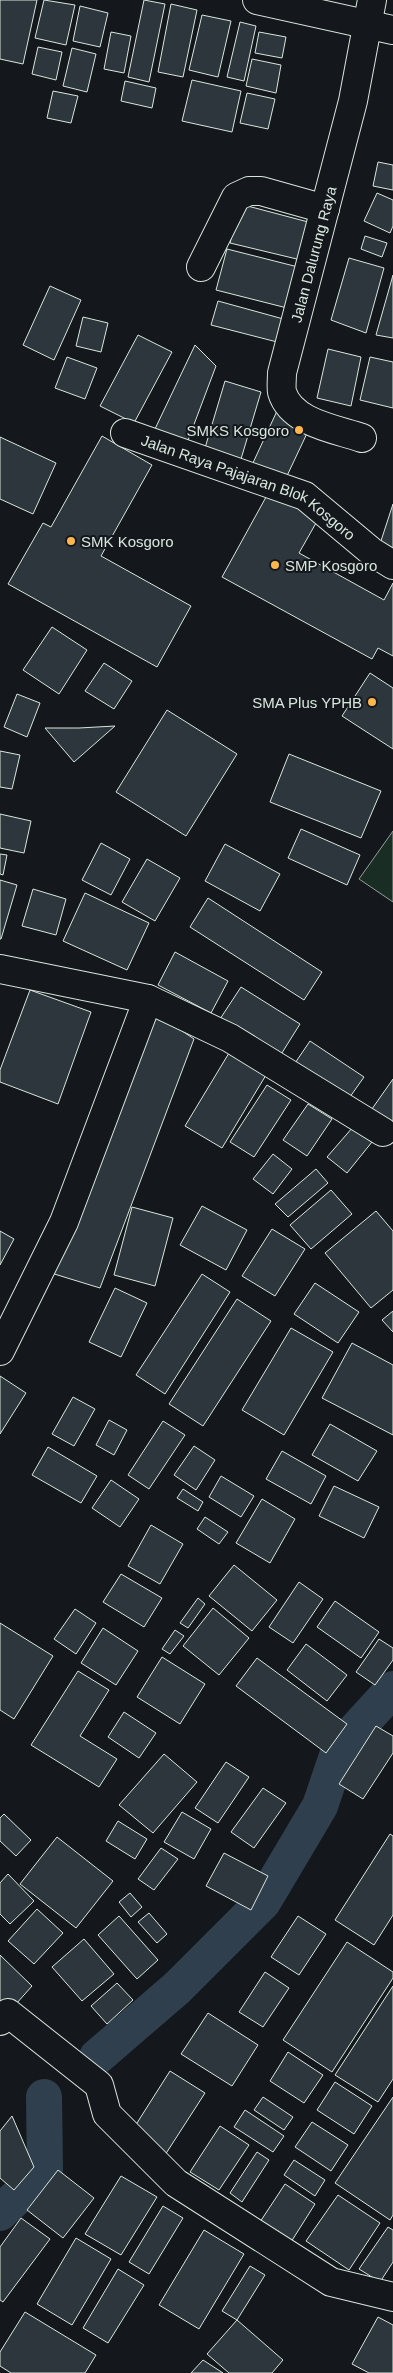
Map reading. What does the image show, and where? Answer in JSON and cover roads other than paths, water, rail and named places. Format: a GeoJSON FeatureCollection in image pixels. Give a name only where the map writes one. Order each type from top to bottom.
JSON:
{"type":"FeatureCollection","features":[{"type":"Feature","properties":{"kind":"street","name":"Jalan Dalurung Raya"},"geometry":{"type":"LineString","coordinates":[[257,0],[378,18],[352,101],[282,373],[282,392],[290,407],[304,418],[362,438]]}},
{"type":"Feature","properties":{"kind":"street"},"geometry":{"type":"LineString","coordinates":[[201,267],[236,197],[249,191],[261,191],[324,209]]}},
{"type":"Feature","properties":{"kind":"street","name":"Jalan Raya Pajajaran Blok Kosgoro"},"geometry":{"type":"LineString","coordinates":[[125,433],[306,496],[372,552],[393,566]]}},
{"type":"Feature","properties":{"kind":"street"},"geometry":{"type":"LineString","coordinates":[[0,970],[148,999],[230,1038],[383,1132]]}},
{"type":"Feature","properties":{"kind":"street"},"geometry":{"type":"LineString","coordinates":[[0,1351],[64,1222],[148,999]]}},
{"type":"Feature","properties":{"kind":"street"},"geometry":{"type":"LineString","coordinates":[[0,2021],[8,2013],[100,2085],[107,2114],[176,2183],[331,2282],[393,2297]]}},
{"type":"Feature","properties":{"kind":"waterway"},"geometry":{"type":"LineString","coordinates":[[97,2057],[177,1988],[263,1902],[320,1806],[340,1747],[393,1689]]}},
{"type":"Feature","properties":{"kind":"waterway"},"geometry":{"type":"LineString","coordinates":[[0,2213],[45,2170],[44,2097]]}},
{"type":"Feature","properties":{"kind":"place","name":"SMKS Kosgoro"},"geometry":{"type":"Point","coordinates":[299,430]}},
{"type":"Feature","properties":{"kind":"place","name":"SMK Kosgoro"},"geometry":{"type":"Point","coordinates":[71,541]}},
{"type":"Feature","properties":{"kind":"place","name":"SMP Kosgoro"},"geometry":{"type":"Point","coordinates":[275,565]}},
{"type":"Feature","properties":{"kind":"place","name":"SMA Plus YPHB"},"geometry":{"type":"Point","coordinates":[372,702]}}]}
